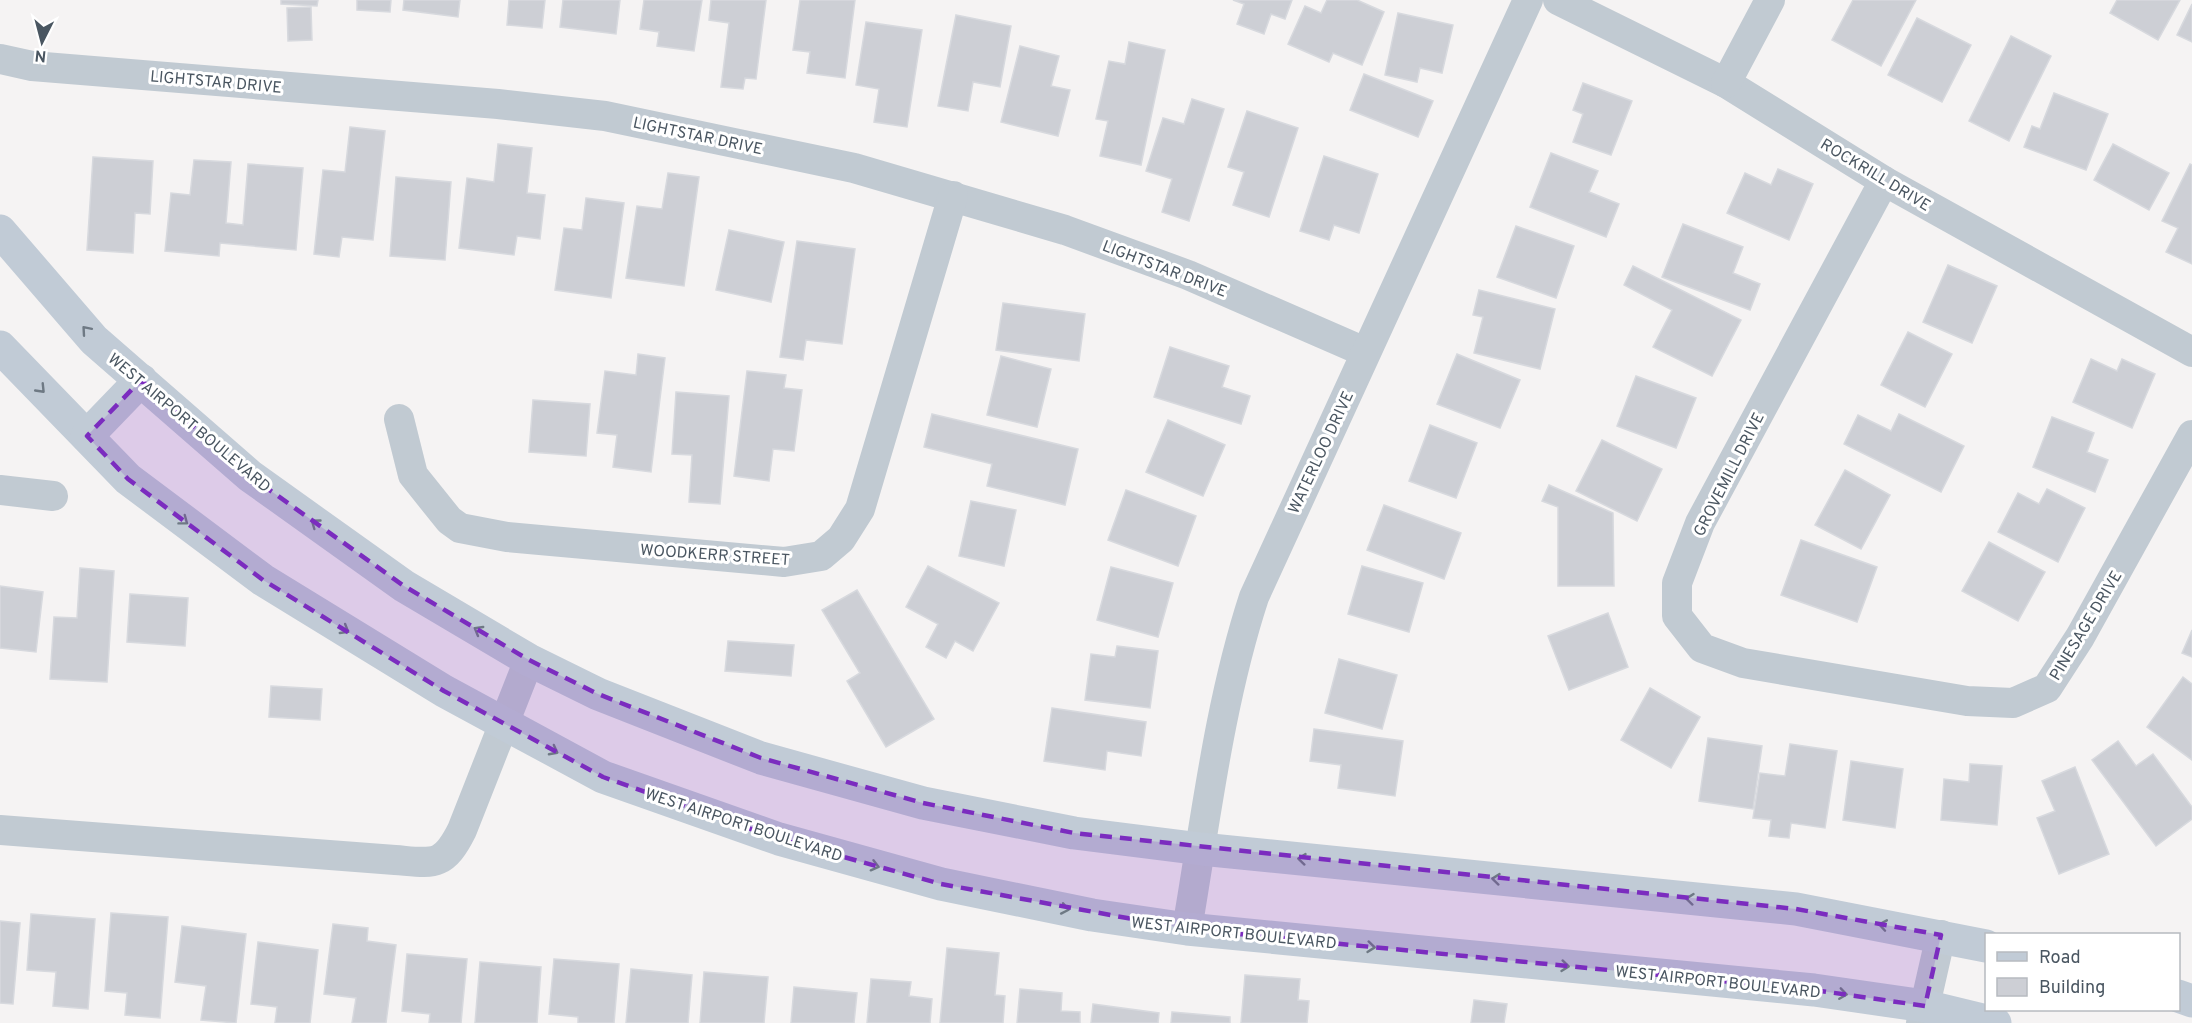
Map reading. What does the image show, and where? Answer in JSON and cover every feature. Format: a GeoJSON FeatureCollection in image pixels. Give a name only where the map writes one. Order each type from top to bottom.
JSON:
{"type":"FeatureCollection","features":[{"type":"Feature","properties":{"kind":"main road","name":"WEST AIRPORT BOULEVARD"},"geometry":{"type":"LineString","coordinates":[[0,231],[94,340],[250,476],[404,586],[529,660],[598,694],[761,758],[923,803],[1074,833],[1201,849],[1796,909],[1941,935],[1985,946]]}},
{"type":"Feature","properties":{"kind":"main road","name":"WEST AIRPORT BOULEVARD"},"geometry":{"type":"LineString","coordinates":[[0,347],[128,479],[264,580],[444,691],[603,777],[779,839],[941,884],[1092,915],[1188,929],[1814,990],[1923,1014],[1995,1023]]}},
{"type":"Feature","properties":{"kind":"main road"},"geometry":{"type":"LineString","coordinates":[[87,436],[141,380]]}},
{"type":"Feature","properties":{"kind":"street","name":"WATERLOO DRIVE"},"geometry":{"type":"LineString","coordinates":[[1188,929],[1225,704],[1237,648],[1254,597],[1528,0]]}},
{"type":"Feature","properties":{"kind":"street","name":"ROCKRILL DRIVE"},"geometry":{"type":"LineString","coordinates":[[1558,0],[1726,83],[1884,181],[2192,352]]}},
{"type":"Feature","properties":{"kind":"street"},"geometry":{"type":"LineString","coordinates":[[1726,83],[1770,0]]}},
{"type":"Feature","properties":{"kind":"street","name":"LIGHTSTAR DRIVE"},"geometry":{"type":"LineString","coordinates":[[0,59],[32,66],[498,104],[604,116],[854,168],[1065,230],[1188,275],[1365,352]]}},
{"type":"Feature","properties":{"kind":"street","name":"GROVEMILL DRIVE"},"geometry":{"type":"LineString","coordinates":[[1871,685],[1743,663],[1702,648],[1677,616],[1677,582],[1700,523],[1884,181]]}},
{"type":"Feature","properties":{"kind":"street","name":"WOODKERR STREET"},"geometry":{"type":"LineString","coordinates":[[399,419],[413,476],[448,520],[460,528],[507,537],[784,562],[821,556],[841,538],[860,509],[952,196]]}},
{"type":"Feature","properties":{"kind":"street","name":"PINESAGE DRIVE"},"geometry":{"type":"LineString","coordinates":[[1871,685],[1966,701],[2013,703],[2047,688],[2080,638],[2192,435]]}},
{"type":"Feature","properties":{"kind":"street"},"geometry":{"type":"LineString","coordinates":[[0,490],[53,496]]}},
{"type":"Feature","properties":{"kind":"street"},"geometry":{"type":"LineString","coordinates":[[0,830],[395,860],[439,860],[452,851],[462,831],[502,723],[529,660]]}},
{"type":"Feature","properties":{"kind":"street"},"geometry":{"type":"LineString","coordinates":[[1923,1014],[1941,935]]}},
{"type":"Feature","properties":{"kind":"highlighted area"},"geometry":{"type":"Polygon","coordinates":[[[141,380],[250,476],[404,586],[529,660],[598,694],[761,758],[923,803],[1074,833],[1796,909],[1941,935],[1925,1006],[1814,990],[1187,929],[941,884],[779,839],[603,777],[444,691],[263,580],[128,479],[87,436],[141,380]]]}},
{"type":"Feature","properties":{"kind":"building"},"geometry":{"type":"Polygon","coordinates":[[[281,0],[318,0],[317,6],[281,4],[281,0]]]}},
{"type":"Feature","properties":{"kind":"building"},"geometry":{"type":"Polygon","coordinates":[[[357,0],[391,0],[390,12],[357,10],[357,0]]]}},
{"type":"Feature","properties":{"kind":"building"},"geometry":{"type":"Polygon","coordinates":[[[404,0],[460,0],[458,17],[403,10],[404,0]]]}},
{"type":"Feature","properties":{"kind":"building"},"geometry":{"type":"Polygon","coordinates":[[[509,0],[545,0],[542,28],[507,25],[509,0]]]}},
{"type":"Feature","properties":{"kind":"building"},"geometry":{"type":"Polygon","coordinates":[[[563,0],[620,0],[616,34],[560,27],[563,0]]]}},
{"type":"Feature","properties":{"kind":"building"},"geometry":{"type":"Polygon","coordinates":[[[644,0],[702,0],[694,51],[657,46],[659,32],[640,29],[644,0]]]}},
{"type":"Feature","properties":{"kind":"building"},"geometry":{"type":"Polygon","coordinates":[[[711,0],[766,0],[756,79],[745,78],[743,89],[721,87],[729,23],[709,20],[711,0]]]}},
{"type":"Feature","properties":{"kind":"building"},"geometry":{"type":"Polygon","coordinates":[[[800,0],[855,0],[845,78],[807,73],[810,52],[793,50],[800,0]]]}},
{"type":"Feature","properties":{"kind":"building"},"geometry":{"type":"Polygon","coordinates":[[[1233,0],[1292,0],[1285,19],[1271,14],[1264,34],[1237,24],[1244,4],[1233,0]]]}},
{"type":"Feature","properties":{"kind":"building"},"geometry":{"type":"Polygon","coordinates":[[[1327,0],[1357,0],[1384,12],[1362,65],[1333,53],[1329,62],[1288,44],[1305,6],[1321,13],[1327,0]]]}},
{"type":"Feature","properties":{"kind":"building"},"geometry":{"type":"Polygon","coordinates":[[[1853,0],[1916,0],[1881,66],[1832,40],[1853,0]]]}},
{"type":"Feature","properties":{"kind":"building"},"geometry":{"type":"Polygon","coordinates":[[[2117,0],[2180,0],[2158,40],[2110,13],[2117,0]]]}},
{"type":"Feature","properties":{"kind":"building"},"geometry":{"type":"Polygon","coordinates":[[[2192,4],[2192,42],[2177,35],[2192,4]]]}},
{"type":"Feature","properties":{"kind":"building"},"geometry":{"type":"Polygon","coordinates":[[[311,7],[312,40],[288,41],[287,8],[311,7]]]}},
{"type":"Feature","properties":{"kind":"building"},"geometry":{"type":"Polygon","coordinates":[[[1398,13],[1453,25],[1442,73],[1420,68],[1417,82],[1385,75],[1398,13]]]}},
{"type":"Feature","properties":{"kind":"building"},"geometry":{"type":"Polygon","coordinates":[[[956,15],[1011,26],[1000,87],[973,82],[968,111],[938,106],[956,15]]]}},
{"type":"Feature","properties":{"kind":"building"},"geometry":{"type":"Polygon","coordinates":[[[1917,18],[1971,45],[1942,102],[1888,75],[1917,18]]]}},
{"type":"Feature","properties":{"kind":"building"},"geometry":{"type":"Polygon","coordinates":[[[866,22],[922,30],[907,127],[874,122],[879,89],[856,85],[866,22]]]}},
{"type":"Feature","properties":{"kind":"building"},"geometry":{"type":"Polygon","coordinates":[[[2011,36],[2051,56],[2009,141],[1969,121],[2011,36]]]}},
{"type":"Feature","properties":{"kind":"building"},"geometry":{"type":"Polygon","coordinates":[[[1129,42],[1165,50],[1141,165],[1100,156],[1108,121],[1096,119],[1109,61],[1125,64],[1129,42]]]}},
{"type":"Feature","properties":{"kind":"building"},"geometry":{"type":"Polygon","coordinates":[[[1020,46],[1059,56],[1051,86],[1070,90],[1058,136],[1001,122],[1020,46]]]}},
{"type":"Feature","properties":{"kind":"building"},"geometry":{"type":"Polygon","coordinates":[[[1364,74],[1433,101],[1418,137],[1350,110],[1364,74]]]}},
{"type":"Feature","properties":{"kind":"building"},"geometry":{"type":"Polygon","coordinates":[[[1583,83],[1632,101],[1611,155],[1573,142],[1583,114],[1573,110],[1583,83]]]}},
{"type":"Feature","properties":{"kind":"building"},"geometry":{"type":"Polygon","coordinates":[[[2054,93],[2108,114],[2086,170],[2024,147],[2032,126],[2040,129],[2054,93]]]}},
{"type":"Feature","properties":{"kind":"building"},"geometry":{"type":"Polygon","coordinates":[[[1192,99],[1224,109],[1189,221],[1162,212],[1172,179],[1146,171],[1163,118],[1184,124],[1192,99]]]}},
{"type":"Feature","properties":{"kind":"building"},"geometry":{"type":"Polygon","coordinates":[[[1247,111],[1298,128],[1269,217],[1233,205],[1244,172],[1228,167],[1247,111]]]}},
{"type":"Feature","properties":{"kind":"building"},"geometry":{"type":"Polygon","coordinates":[[[350,127],[385,131],[373,240],[342,237],[339,257],[314,254],[323,170],[345,172],[350,127]]]}},
{"type":"Feature","properties":{"kind":"building"},"geometry":{"type":"Polygon","coordinates":[[[498,144],[532,148],[527,193],[545,195],[540,239],[517,236],[514,255],[459,248],[467,178],[494,182],[498,144]]]}},
{"type":"Feature","properties":{"kind":"building"},"geometry":{"type":"Polygon","coordinates":[[[2113,144],[2169,173],[2149,210],[2094,180],[2113,144]]]}},
{"type":"Feature","properties":{"kind":"building"},"geometry":{"type":"Polygon","coordinates":[[[1551,153],[1598,171],[1589,192],[1619,204],[1606,237],[1530,207],[1551,153]]]}},
{"type":"Feature","properties":{"kind":"building"},"geometry":{"type":"Polygon","coordinates":[[[1324,156],[1378,174],[1359,233],[1334,225],[1329,240],[1300,231],[1324,156]]]}},
{"type":"Feature","properties":{"kind":"building"},"geometry":{"type":"Polygon","coordinates":[[[93,157],[153,161],[150,214],[135,213],[133,253],[87,250],[93,157]]]}},
{"type":"Feature","properties":{"kind":"building"},"geometry":{"type":"Polygon","coordinates":[[[194,160],[231,162],[226,223],[243,225],[248,164],[303,168],[296,250],[220,243],[219,256],[165,251],[171,193],[190,195],[194,160]]]}},
{"type":"Feature","properties":{"kind":"building"},"geometry":{"type":"Polygon","coordinates":[[[2190,164],[2192,165],[2192,264],[2166,252],[2178,228],[2162,221],[2190,164]]]}},
{"type":"Feature","properties":{"kind":"building"},"geometry":{"type":"Polygon","coordinates":[[[1778,169],[1813,184],[1789,240],[1727,213],[1745,173],[1771,185],[1778,169]]]}},
{"type":"Feature","properties":{"kind":"building"},"geometry":{"type":"Polygon","coordinates":[[[668,173],[699,177],[684,286],[626,278],[637,206],[662,209],[668,173]]]}},
{"type":"Feature","properties":{"kind":"building"},"geometry":{"type":"Polygon","coordinates":[[[396,177],[451,182],[445,260],[390,256],[396,177]]]}},
{"type":"Feature","properties":{"kind":"building"},"geometry":{"type":"Polygon","coordinates":[[[586,198],[624,203],[611,298],[555,290],[564,228],[582,230],[586,198]]]}},
{"type":"Feature","properties":{"kind":"building"},"geometry":{"type":"Polygon","coordinates":[[[1683,224],[1743,247],[1733,273],[1760,284],[1750,310],[1662,277],[1683,224]]]}},
{"type":"Feature","properties":{"kind":"building"},"geometry":{"type":"Polygon","coordinates":[[[1516,226],[1574,246],[1556,298],[1497,277],[1516,226]]]}},
{"type":"Feature","properties":{"kind":"building"},"geometry":{"type":"Polygon","coordinates":[[[729,230],[784,242],[771,302],[716,290],[729,230]]]}},
{"type":"Feature","properties":{"kind":"building"},"geometry":{"type":"Polygon","coordinates":[[[797,241],[855,249],[842,344],[806,340],[803,360],[780,357],[797,241]]]}},
{"type":"Feature","properties":{"kind":"building"},"geometry":{"type":"Polygon","coordinates":[[[1948,265],[1997,286],[1972,343],[1923,322],[1948,265]]]}},
{"type":"Feature","properties":{"kind":"building"},"geometry":{"type":"Polygon","coordinates":[[[1633,266],[1741,320],[1712,376],[1653,347],[1672,310],[1624,285],[1633,266]]]}},
{"type":"Feature","properties":{"kind":"building"},"geometry":{"type":"Polygon","coordinates":[[[1479,290],[1555,309],[1540,369],[1474,353],[1483,317],[1473,315],[1479,290]]]}},
{"type":"Feature","properties":{"kind":"building"},"geometry":{"type":"Polygon","coordinates":[[[1003,303],[1085,314],[1079,361],[996,350],[1003,303]]]}},
{"type":"Feature","properties":{"kind":"building"},"geometry":{"type":"Polygon","coordinates":[[[1908,332],[1952,354],[1925,407],[1881,385],[1908,332]]]}},
{"type":"Feature","properties":{"kind":"building"},"geometry":{"type":"Polygon","coordinates":[[[1170,347],[1229,366],[1222,387],[1250,396],[1241,424],[1154,397],[1170,347]]]}},
{"type":"Feature","properties":{"kind":"building"},"geometry":{"type":"Polygon","coordinates":[[[638,354],[665,358],[651,472],[613,467],[617,435],[597,433],[605,371],[636,375],[638,354]]]}},
{"type":"Feature","properties":{"kind":"building"},"geometry":{"type":"Polygon","coordinates":[[[1457,354],[1520,380],[1500,428],[1437,404],[1457,354]]]}},
{"type":"Feature","properties":{"kind":"building"},"geometry":{"type":"Polygon","coordinates":[[[1001,356],[1051,369],[1037,427],[987,415],[1001,356]]]}},
{"type":"Feature","properties":{"kind":"building"},"geometry":{"type":"Polygon","coordinates":[[[2091,359],[2117,371],[2122,359],[2155,374],[2132,428],[2073,402],[2091,359]]]}},
{"type":"Feature","properties":{"kind":"building"},"geometry":{"type":"Polygon","coordinates":[[[747,371],[786,375],[784,388],[802,390],[794,451],[773,449],[769,481],[734,476],[747,371]]]}},
{"type":"Feature","properties":{"kind":"building"},"geometry":{"type":"Polygon","coordinates":[[[1636,376],[1696,398],[1676,448],[1617,426],[1636,376]]]}},
{"type":"Feature","properties":{"kind":"building"},"geometry":{"type":"Polygon","coordinates":[[[676,392],[729,396],[720,504],[689,502],[692,455],[672,454],[676,392]]]}},
{"type":"Feature","properties":{"kind":"building"},"geometry":{"type":"Polygon","coordinates":[[[533,400],[590,404],[586,456],[529,452],[533,400]]]}},
{"type":"Feature","properties":{"kind":"building"},"geometry":{"type":"Polygon","coordinates":[[[932,414],[1078,449],[1065,505],[987,486],[992,464],[924,447],[932,414]]]}},
{"type":"Feature","properties":{"kind":"building"},"geometry":{"type":"Polygon","coordinates":[[[1899,414],[1964,446],[1941,492],[1844,444],[1858,415],[1891,431],[1899,414]]]}},
{"type":"Feature","properties":{"kind":"building"},"geometry":{"type":"Polygon","coordinates":[[[2052,417],[2094,433],[2087,452],[2108,460],[2095,492],[2033,467],[2052,417]]]}},
{"type":"Feature","properties":{"kind":"building"},"geometry":{"type":"Polygon","coordinates":[[[1168,420],[1225,445],[1203,496],[1146,472],[1168,420]]]}},
{"type":"Feature","properties":{"kind":"building"},"geometry":{"type":"Polygon","coordinates":[[[1430,425],[1477,443],[1456,498],[1409,481],[1430,425]]]}},
{"type":"Feature","properties":{"kind":"building"},"geometry":{"type":"Polygon","coordinates":[[[1602,440],[1662,469],[1637,521],[1576,491],[1602,440]]]}},
{"type":"Feature","properties":{"kind":"building"},"geometry":{"type":"Polygon","coordinates":[[[1845,470],[1890,495],[1861,549],[1815,525],[1845,470]]]}},
{"type":"Feature","properties":{"kind":"building"},"geometry":{"type":"Polygon","coordinates":[[[1549,485],[1613,513],[1614,586],[1558,586],[1558,507],[1542,501],[1549,485]]]}},
{"type":"Feature","properties":{"kind":"building"},"geometry":{"type":"Polygon","coordinates":[[[2047,489],[2085,508],[2058,562],[1998,532],[2018,493],[2039,504],[2047,489]]]}},
{"type":"Feature","properties":{"kind":"building"},"geometry":{"type":"Polygon","coordinates":[[[1126,490],[1196,516],[1178,566],[1108,540],[1126,490]]]}},
{"type":"Feature","properties":{"kind":"building"},"geometry":{"type":"Polygon","coordinates":[[[971,501],[1016,510],[1004,566],[959,556],[971,501]]]}},
{"type":"Feature","properties":{"kind":"building"},"geometry":{"type":"Polygon","coordinates":[[[1384,505],[1461,533],[1444,579],[1367,550],[1384,505]]]}},
{"type":"Feature","properties":{"kind":"building"},"geometry":{"type":"Polygon","coordinates":[[[1801,540],[1877,567],[1857,622],[1781,595],[1801,540]]]}},
{"type":"Feature","properties":{"kind":"building"},"geometry":{"type":"Polygon","coordinates":[[[1989,542],[2045,572],[2018,621],[1962,591],[1989,542]]]}},
{"type":"Feature","properties":{"kind":"building"},"geometry":{"type":"Polygon","coordinates":[[[928,566],[999,603],[973,651],[955,641],[946,658],[926,647],[938,624],[906,607],[928,566]]]}},
{"type":"Feature","properties":{"kind":"building"},"geometry":{"type":"Polygon","coordinates":[[[1362,566],[1423,583],[1409,632],[1348,614],[1362,566]]]}},
{"type":"Feature","properties":{"kind":"building"},"geometry":{"type":"Polygon","coordinates":[[[1111,567],[1173,583],[1158,637],[1097,620],[1111,567]]]}},
{"type":"Feature","properties":{"kind":"building"},"geometry":{"type":"Polygon","coordinates":[[[80,568],[114,571],[107,682],[50,679],[54,617],[77,618],[80,568]]]}},
{"type":"Feature","properties":{"kind":"building"},"geometry":{"type":"Polygon","coordinates":[[[0,586],[43,592],[36,652],[0,648],[0,586]]]}},
{"type":"Feature","properties":{"kind":"building"},"geometry":{"type":"Polygon","coordinates":[[[857,590],[934,719],[886,747],[847,681],[860,673],[822,610],[857,590]]]}},
{"type":"Feature","properties":{"kind":"building"},"geometry":{"type":"Polygon","coordinates":[[[130,594],[188,598],[185,646],[127,642],[130,594]]]}},
{"type":"Feature","properties":{"kind":"building"},"geometry":{"type":"Polygon","coordinates":[[[1608,613],[1628,667],[1569,690],[1548,636],[1608,613]]]}},
{"type":"Feature","properties":{"kind":"building"},"geometry":{"type":"Polygon","coordinates":[[[2192,630],[2192,657],[2182,653],[2192,630]]]}},
{"type":"Feature","properties":{"kind":"building"},"geometry":{"type":"Polygon","coordinates":[[[728,641],[794,645],[791,676],[725,671],[728,641]]]}},
{"type":"Feature","properties":{"kind":"building"},"geometry":{"type":"Polygon","coordinates":[[[1117,646],[1158,651],[1150,708],[1085,700],[1091,654],[1115,657],[1117,646]]]}},
{"type":"Feature","properties":{"kind":"building"},"geometry":{"type":"Polygon","coordinates":[[[1339,659],[1397,675],[1382,729],[1325,713],[1339,659]]]}},
{"type":"Feature","properties":{"kind":"building"},"geometry":{"type":"Polygon","coordinates":[[[2183,677],[2192,684],[2192,760],[2147,727],[2183,677]]]}},
{"type":"Feature","properties":{"kind":"building"},"geometry":{"type":"Polygon","coordinates":[[[271,686],[322,689],[320,720],[269,717],[271,686]]]}},
{"type":"Feature","properties":{"kind":"building"},"geometry":{"type":"Polygon","coordinates":[[[1650,688],[1700,717],[1671,768],[1621,740],[1650,688]]]}},
{"type":"Feature","properties":{"kind":"building"},"geometry":{"type":"Polygon","coordinates":[[[1052,708],[1146,722],[1141,756],[1107,751],[1105,770],[1044,761],[1052,708]]]}},
{"type":"Feature","properties":{"kind":"building"},"geometry":{"type":"Polygon","coordinates":[[[1314,729],[1403,741],[1395,796],[1338,788],[1341,765],[1310,761],[1314,729]]]}},
{"type":"Feature","properties":{"kind":"building"},"geometry":{"type":"Polygon","coordinates":[[[1708,738],[1762,746],[1753,809],[1699,801],[1708,738]]]}},
{"type":"Feature","properties":{"kind":"building"},"geometry":{"type":"Polygon","coordinates":[[[2118,741],[2136,766],[2153,754],[2192,807],[2192,819],[2156,846],[2092,760],[2118,741]]]}},
{"type":"Feature","properties":{"kind":"building"},"geometry":{"type":"Polygon","coordinates":[[[1790,744],[1837,751],[1825,828],[1791,823],[1789,838],[1769,836],[1771,820],[1753,818],[1760,773],[1785,776],[1790,744]]]}},
{"type":"Feature","properties":{"kind":"building"},"geometry":{"type":"Polygon","coordinates":[[[1851,761],[1903,769],[1895,828],[1843,820],[1851,761]]]}},
{"type":"Feature","properties":{"kind":"building"},"geometry":{"type":"Polygon","coordinates":[[[1970,764],[2002,766],[1997,825],[1941,820],[1944,779],[1969,782],[1970,764]]]}},
{"type":"Feature","properties":{"kind":"building"},"geometry":{"type":"Polygon","coordinates":[[[2075,767],[2109,854],[2059,874],[2037,818],[2055,811],[2042,781],[2075,767]]]}},
{"type":"Feature","properties":{"kind":"building"},"geometry":{"type":"Polygon","coordinates":[[[111,913],[168,917],[160,1018],[125,1015],[127,993],[105,991],[111,913]]]}},
{"type":"Feature","properties":{"kind":"building"},"geometry":{"type":"Polygon","coordinates":[[[31,914],[95,919],[88,1009],[53,1006],[56,972],[27,970],[31,914]]]}},
{"type":"Feature","properties":{"kind":"building"},"geometry":{"type":"Polygon","coordinates":[[[0,921],[20,923],[13,1004],[0,1003],[0,921]]]}},
{"type":"Feature","properties":{"kind":"building"},"geometry":{"type":"Polygon","coordinates":[[[333,924],[368,928],[367,941],[396,945],[386,1023],[352,1023],[356,998],[324,994],[333,924]]]}},
{"type":"Feature","properties":{"kind":"building"},"geometry":{"type":"Polygon","coordinates":[[[182,926],[246,934],[236,1023],[201,1020],[206,986],[175,982],[182,926]]]}},
{"type":"Feature","properties":{"kind":"building"},"geometry":{"type":"Polygon","coordinates":[[[258,942],[318,950],[310,1023],[275,1023],[277,1007],[251,1004],[258,942]]]}},
{"type":"Feature","properties":{"kind":"building"},"geometry":{"type":"Polygon","coordinates":[[[947,948],[999,953],[995,995],[1005,996],[1003,1023],[940,1023],[947,948]]]}},
{"type":"Feature","properties":{"kind":"building"},"geometry":{"type":"Polygon","coordinates":[[[407,954],[467,959],[461,1023],[429,1023],[430,1014],[402,1011],[407,954]]]}},
{"type":"Feature","properties":{"kind":"building"},"geometry":{"type":"Polygon","coordinates":[[[554,959],[619,964],[614,1023],[578,1023],[578,1017],[549,1014],[554,959]]]}},
{"type":"Feature","properties":{"kind":"building"},"geometry":{"type":"Polygon","coordinates":[[[480,962],[541,967],[537,1023],[475,1023],[480,962]]]}},
{"type":"Feature","properties":{"kind":"building"},"geometry":{"type":"Polygon","coordinates":[[[631,969],[692,975],[688,1023],[626,1023],[631,969]]]}},
{"type":"Feature","properties":{"kind":"building"},"geometry":{"type":"Polygon","coordinates":[[[704,972],[768,977],[764,1023],[700,1023],[704,972]]]}},
{"type":"Feature","properties":{"kind":"building"},"geometry":{"type":"Polygon","coordinates":[[[1245,975],[1300,979],[1298,1000],[1309,1001],[1307,1023],[1241,1023],[1245,975]]]}},
{"type":"Feature","properties":{"kind":"building"},"geometry":{"type":"Polygon","coordinates":[[[871,979],[911,982],[909,996],[932,999],[930,1023],[867,1023],[871,979]]]}},
{"type":"Feature","properties":{"kind":"building"},"geometry":{"type":"Polygon","coordinates":[[[794,987],[857,993],[854,1023],[791,1023],[794,987]]]}},
{"type":"Feature","properties":{"kind":"building"},"geometry":{"type":"Polygon","coordinates":[[[1020,989],[1062,993],[1061,1011],[1080,1012],[1080,1023],[1017,1023],[1020,989]]]}},
{"type":"Feature","properties":{"kind":"building"},"geometry":{"type":"Polygon","coordinates":[[[1474,1000],[1507,1004],[1504,1023],[1471,1023],[1474,1000]]]}},
{"type":"Feature","properties":{"kind":"building"},"geometry":{"type":"Polygon","coordinates":[[[1093,1004],[1159,1013],[1158,1023],[1091,1023],[1093,1004]]]}},
{"type":"Feature","properties":{"kind":"building"},"geometry":{"type":"Polygon","coordinates":[[[1172,1012],[1230,1017],[1230,1023],[1171,1023],[1172,1012]]]}}]}
